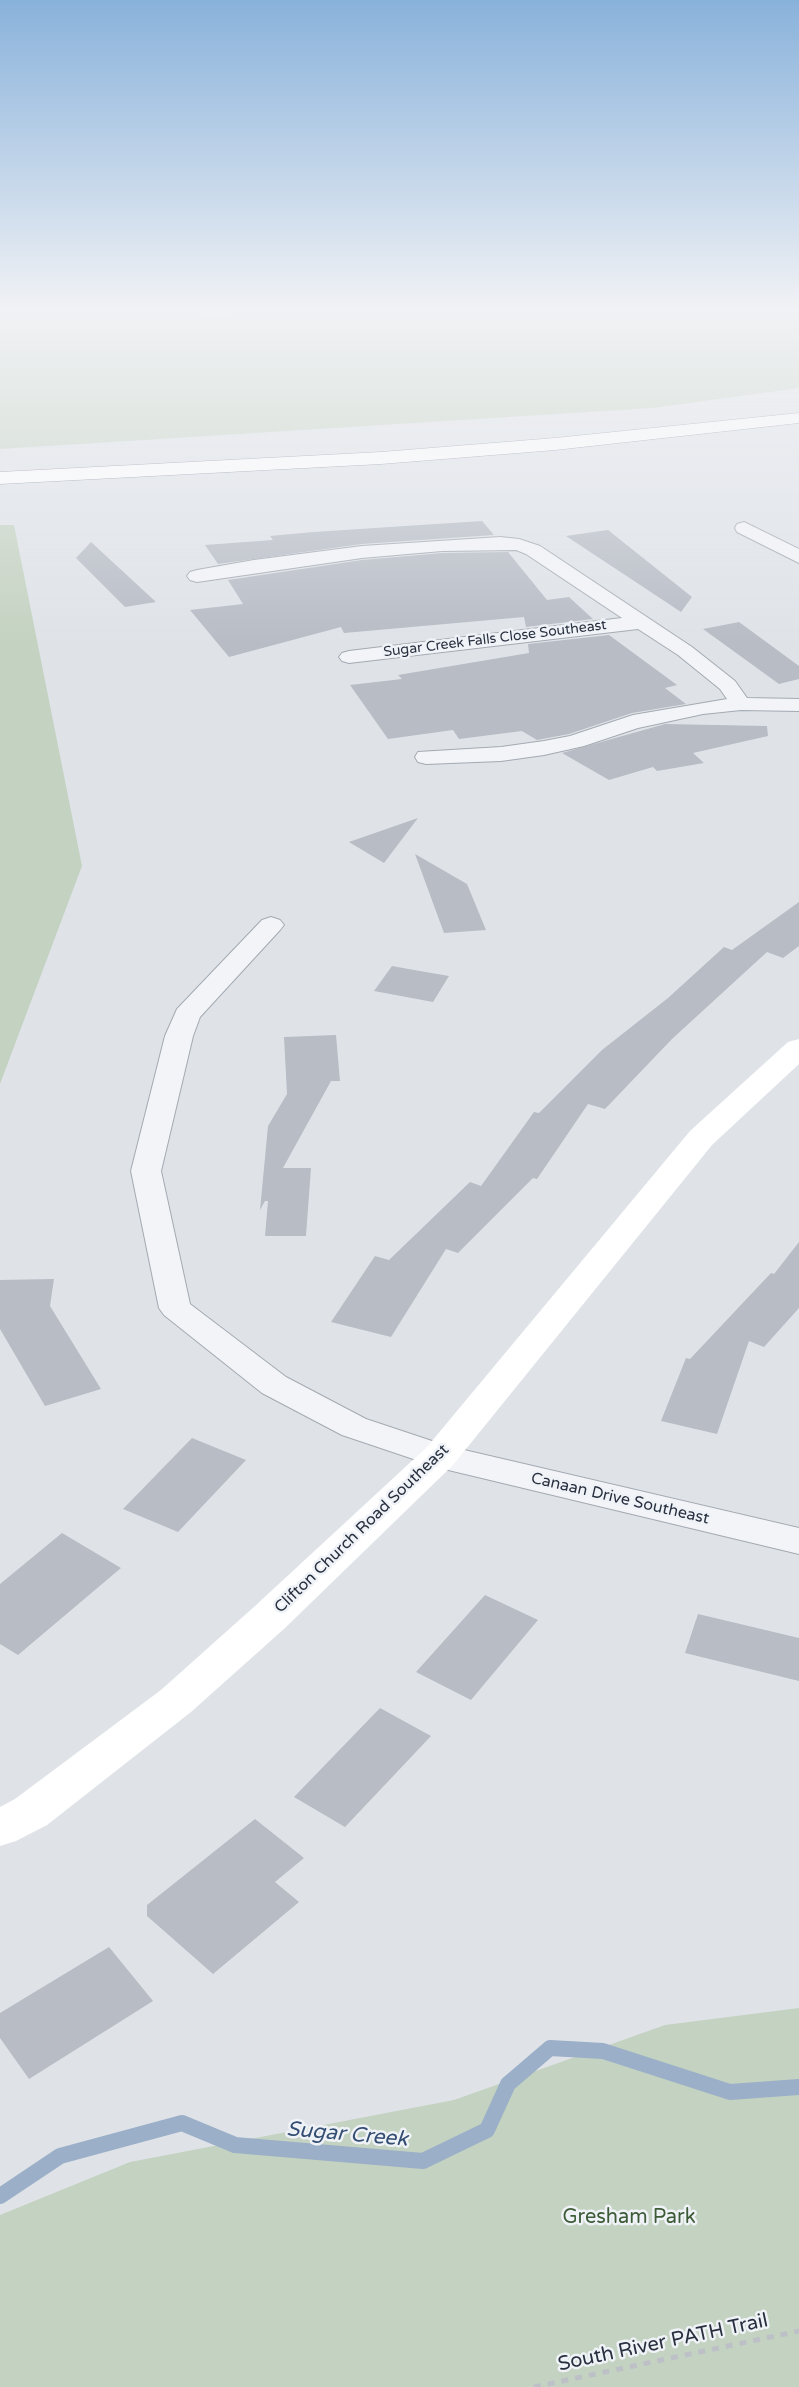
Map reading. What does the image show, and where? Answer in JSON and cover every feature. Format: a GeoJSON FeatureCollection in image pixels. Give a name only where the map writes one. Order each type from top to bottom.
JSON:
{"type":"FeatureCollection","features":[{"type":"Feature","properties":{"kind":"main road"},"geometry":{"type":"LineString","coordinates":[[8,487],[567,443],[768,421]]}},
{"type":"Feature","properties":{"kind":"main road","name":"Clifton Church Road Southeast"},"geometry":{"type":"LineString","coordinates":[[0,1828],[31,1812],[176,1701],[270,1617],[440,1456],[700,1138],[799,1048]]}},
{"type":"Feature","properties":{"kind":"street"},"geometry":{"type":"LineString","coordinates":[[744,528],[799,557]]}},
{"type":"Feature","properties":{"kind":"street"},"geometry":{"type":"LineString","coordinates":[[197,576],[306,558],[442,545],[500,543],[532,550],[642,622],[728,685],[741,704]]}},
{"type":"Feature","properties":{"kind":"street","name":"Sugar Creek Falls Close Southeast"},"geometry":{"type":"LineString","coordinates":[[349,657],[642,622]]}},
{"type":"Feature","properties":{"kind":"street"},"geometry":{"type":"LineString","coordinates":[[426,757],[501,754],[544,748],[576,741],[633,722],[741,704],[799,705]]}},
{"type":"Feature","properties":{"kind":"street","name":"Canaan Drive Southeast"},"geometry":{"type":"LineString","coordinates":[[271,925],[187,1015],[179,1036],[146,1171],[175,1308],[274,1385],[354,1427],[440,1456],[799,1541]]}},
{"type":"Feature","properties":{"kind":"path","name":"South River PATH Trail"},"geometry":{"type":"LineString","coordinates":[[534,2387],[799,2331]]}},
{"type":"Feature","properties":{"kind":"green space"},"geometry":{"type":"Polygon","coordinates":[[[0,421],[440,421],[0,449],[0,421]]]}},
{"type":"Feature","properties":{"kind":"green space"},"geometry":{"type":"Polygon","coordinates":[[[0,525],[14,525],[82,866],[0,1084],[0,525]]]}},
{"type":"Feature","properties":{"kind":"green space","name":"Gresham Park"},"geometry":{"type":"Polygon","coordinates":[[[799,2008],[799,2387],[0,2387],[0,2215],[130,2162],[454,2100],[665,2025],[799,2008]]]}},
{"type":"Feature","properties":{"kind":"building"},"geometry":{"type":"Polygon","coordinates":[[[482,521],[494,535],[362,544],[218,564],[205,545],[273,540],[270,536],[314,532],[482,521]]]}},
{"type":"Feature","properties":{"kind":"building"},"geometry":{"type":"Polygon","coordinates":[[[608,530],[692,597],[681,612],[566,536],[608,530]]]}},
{"type":"Feature","properties":{"kind":"building"},"geometry":{"type":"Polygon","coordinates":[[[91,542],[156,602],[125,607],[76,558],[91,542]]]}},
{"type":"Feature","properties":{"kind":"building"},"geometry":{"type":"Polygon","coordinates":[[[508,552],[547,600],[569,597],[593,619],[526,627],[524,617],[344,633],[341,627],[229,657],[190,610],[243,604],[228,580],[362,560],[442,553],[508,552]]]}},
{"type":"Feature","properties":{"kind":"building"},"geometry":{"type":"Polygon","coordinates":[[[739,622],[799,666],[799,679],[779,684],[703,629],[739,622]]]}},
{"type":"Feature","properties":{"kind":"building"},"geometry":{"type":"Polygon","coordinates":[[[609,635],[677,685],[665,688],[686,704],[632,713],[569,734],[537,740],[522,731],[459,739],[453,730],[388,739],[350,685],[402,679],[398,675],[529,653],[528,644],[609,635]]]}},
{"type":"Feature","properties":{"kind":"building"},"geometry":{"type":"Polygon","coordinates":[[[665,724],[767,726],[768,736],[693,753],[704,763],[657,771],[653,767],[609,780],[562,753],[665,724]]]}},
{"type":"Feature","properties":{"kind":"building"},"geometry":{"type":"Polygon","coordinates":[[[418,818],[384,863],[349,842],[418,818]]]}},
{"type":"Feature","properties":{"kind":"building"},"geometry":{"type":"Polygon","coordinates":[[[415,854],[467,884],[486,930],[444,933],[415,854]]]}},
{"type":"Feature","properties":{"kind":"building"},"geometry":{"type":"Polygon","coordinates":[[[799,902],[799,946],[783,958],[767,952],[672,1039],[605,1109],[588,1104],[537,1179],[533,1178],[458,1253],[446,1249],[391,1337],[331,1322],[375,1256],[389,1260],[470,1182],[481,1186],[534,1112],[539,1113],[602,1050],[668,998],[724,947],[732,950],[799,902]]]}},
{"type":"Feature","properties":{"kind":"building"},"geometry":{"type":"Polygon","coordinates":[[[392,966],[449,976],[433,1002],[374,991],[392,966]]]}},
{"type":"Feature","properties":{"kind":"building"},"geometry":{"type":"Polygon","coordinates":[[[336,1035],[340,1081],[331,1081],[283,1168],[311,1168],[306,1236],[265,1236],[268,1201],[265,1201],[260,1210],[268,1126],[287,1094],[284,1037],[336,1035]]]}},
{"type":"Feature","properties":{"kind":"building"},"geometry":{"type":"Polygon","coordinates":[[[799,1242],[799,1308],[764,1347],[749,1341],[717,1434],[661,1421],[686,1358],[690,1359],[771,1273],[774,1274],[799,1242]]]}},
{"type":"Feature","properties":{"kind":"building"},"geometry":{"type":"Polygon","coordinates":[[[54,1279],[50,1306],[101,1389],[45,1406],[0,1329],[0,1280],[54,1279]]]}},
{"type":"Feature","properties":{"kind":"building"},"geometry":{"type":"Polygon","coordinates":[[[192,1438],[246,1460],[178,1532],[123,1509],[192,1438]]]}},
{"type":"Feature","properties":{"kind":"building"},"geometry":{"type":"Polygon","coordinates":[[[62,1533],[121,1568],[18,1655],[0,1644],[0,1584],[62,1533]]]}},
{"type":"Feature","properties":{"kind":"building"},"geometry":{"type":"Polygon","coordinates":[[[485,1595],[538,1620],[471,1700],[416,1672],[485,1595]]]}},
{"type":"Feature","properties":{"kind":"building"},"geometry":{"type":"Polygon","coordinates":[[[698,1614],[799,1638],[799,1681],[685,1653],[698,1614]]]}},
{"type":"Feature","properties":{"kind":"building"},"geometry":{"type":"Polygon","coordinates":[[[380,1708],[431,1736],[345,1827],[294,1797],[380,1708]]]}},
{"type":"Feature","properties":{"kind":"building"},"geometry":{"type":"Polygon","coordinates":[[[255,1819],[304,1858],[275,1882],[299,1902],[213,1974],[147,1916],[147,1905],[255,1819]]]}},
{"type":"Feature","properties":{"kind":"building"},"geometry":{"type":"Polygon","coordinates":[[[109,1947],[153,2001],[29,2079],[0,2038],[0,2013],[109,1947]]]}},
{"type":"Feature","properties":{"kind":"waterway","name":"Sugar Creek"},"geometry":{"type":"LineString","coordinates":[[0,2196],[60,2156],[182,2123],[235,2145],[423,2161],[487,2130],[508,2084],[550,2048],[603,2051],[730,2092],[799,2087]]}}]}
